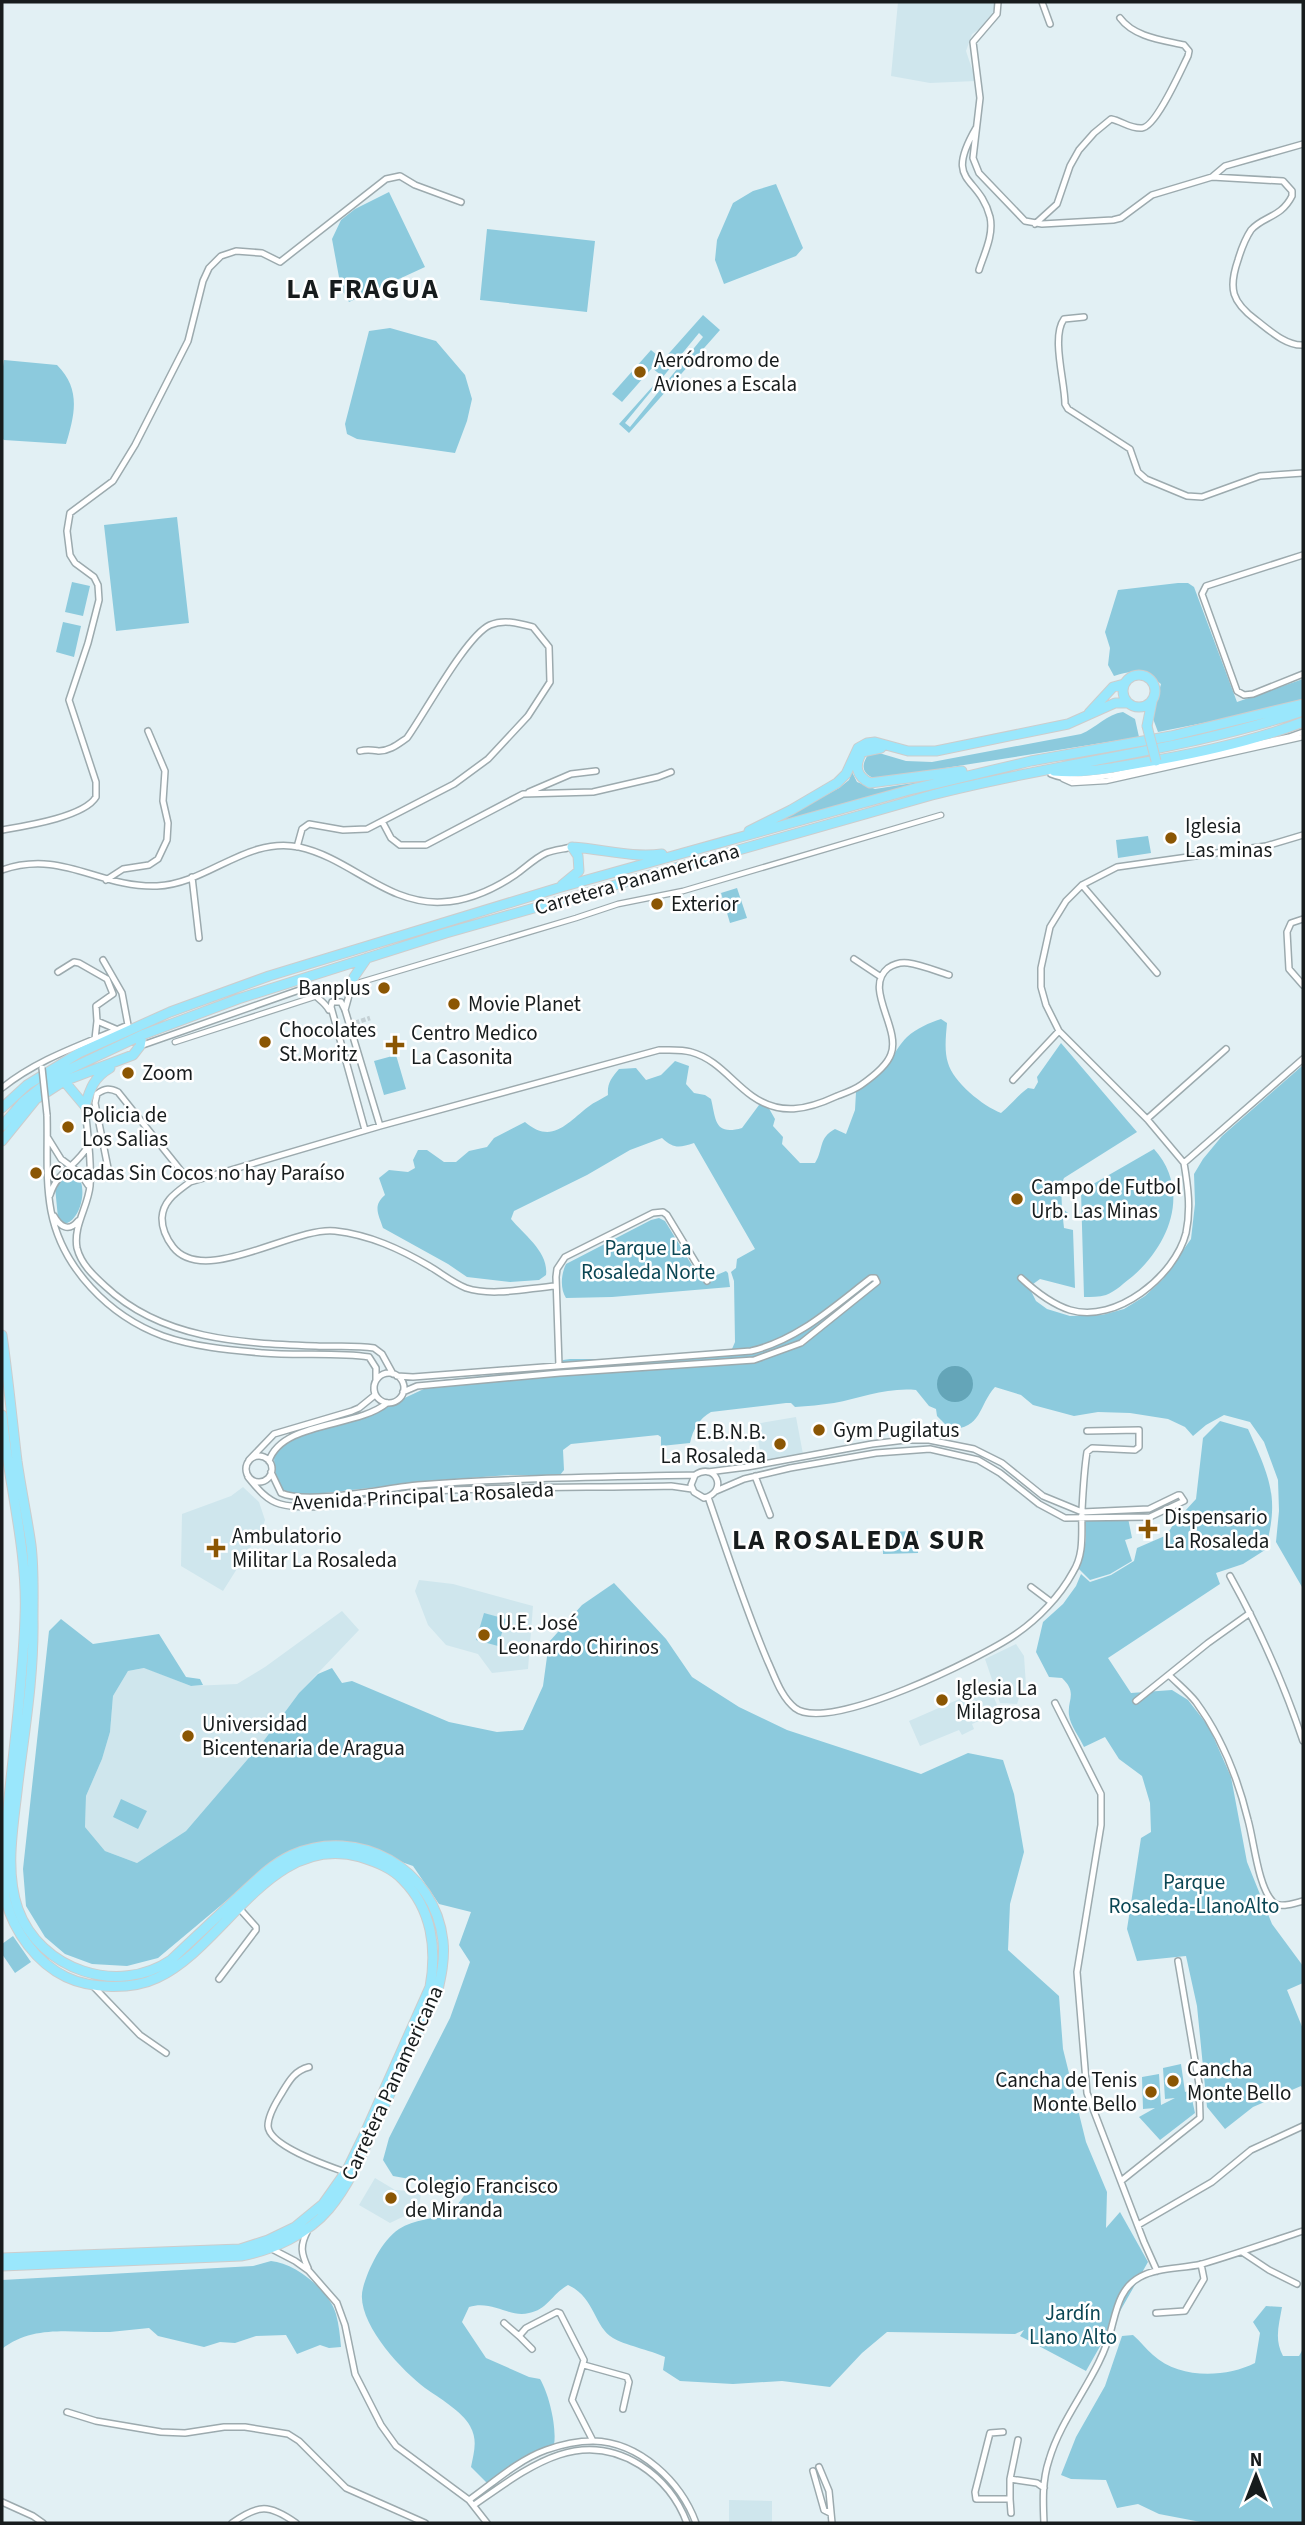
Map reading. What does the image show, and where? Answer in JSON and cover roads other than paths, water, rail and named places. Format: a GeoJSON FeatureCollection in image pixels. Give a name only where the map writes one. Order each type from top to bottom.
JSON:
{"type":"FeatureCollection","features":[{"type":"Feature","properties":{"kind":"main road"},"geometry":{"type":"LineString","coordinates":[[1082,719],[1112,687],[1124,684],[1135,675],[1145,676],[1155,687],[1147,726]]}},
{"type":"Feature","properties":{"kind":"main road"},"geometry":{"type":"LineString","coordinates":[[1124,684],[1123,694],[1147,726],[1156,761]]}},
{"type":"Feature","properties":{"kind":"main road"},"geometry":{"type":"LineString","coordinates":[[1031,761],[881,783],[870,783],[861,778],[856,768],[862,752],[878,747],[936,751],[1062,726],[1115,704],[1143,706],[1152,701]]}},
{"type":"Feature","properties":{"kind":"main road","name":"Carretera Panamericana"},"geometry":{"type":"LineString","coordinates":[[2,1108],[48,1070],[79,1053],[170,1012],[269,976],[558,888],[914,789],[1031,761],[1171,736],[1303,704]]}},
{"type":"Feature","properties":{"kind":"main road","name":"Carretera Panamericana"},"geometry":{"type":"LineString","coordinates":[[2,1126],[24,1101],[57,1075],[142,1035],[238,999],[306,983],[368,956],[932,794],[1215,735],[1303,711]]}},
{"type":"Feature","properties":{"kind":"main road"},"geometry":{"type":"LineString","coordinates":[[1042,770],[1071,772],[1156,761],[1266,736],[1303,722]]}},
{"type":"Feature","properties":{"kind":"main road"},"geometry":{"type":"LineString","coordinates":[[572,847],[594,848],[635,857],[703,848],[762,826],[837,783],[846,774],[858,748],[867,743],[875,742],[896,749]]}},
{"type":"Feature","properties":{"kind":"main road"},"geometry":{"type":"LineString","coordinates":[[558,888],[579,870],[580,862],[572,847]]}},
{"type":"Feature","properties":{"kind":"main road"},"geometry":{"type":"LineString","coordinates":[[352,981],[368,956]]}},
{"type":"Feature","properties":{"kind":"main road"},"geometry":{"type":"LineString","coordinates":[[128,1025],[170,1012]]}},
{"type":"Feature","properties":{"kind":"main road"},"geometry":{"type":"LineString","coordinates":[[85,1106],[92,1084],[101,1073],[133,1055],[140,1046],[142,1035]]}},
{"type":"Feature","properties":{"kind":"main road"},"geometry":{"type":"LineString","coordinates":[[2,1141],[36,1099],[64,1082],[133,1055]]}},
{"type":"Feature","properties":{"kind":"main road"},"geometry":{"type":"LineString","coordinates":[[64,1082],[85,1106]]}},
{"type":"Feature","properties":{"kind":"main road","name":"Carretera Panamericana"},"geometry":{"type":"LineString","coordinates":[[2,1335],[31,1548],[33,1617],[27,1709],[12,1837],[12,1876],[18,1911],[36,1938],[47,1951],[83,1972],[120,1978],[141,1975],[159,1969],[171,1960],[266,1871],[291,1856],[314,1848],[335,1846],[377,1853],[393,1860],[416,1880],[429,1900],[440,1925],[444,1943],[437,1994],[354,2172],[329,2209],[309,2227],[270,2248],[241,2256],[2,2266]]}},
{"type":"Feature","properties":{"kind":"main road","name":"Carretera Panamericana"},"geometry":{"type":"LineString","coordinates":[[2,1415],[20,1546],[26,1615],[5,1840],[4,1891],[18,1929],[38,1957],[66,1977],[91,1983],[131,1985],[161,1976],[175,1969],[270,1879],[292,1864],[314,1856],[333,1854],[352,1855],[385,1866],[402,1878],[415,1893],[425,1913],[433,1941],[434,1966],[430,1987],[345,2172],[323,2204],[295,2227],[240,2249],[2,2258]]}},
{"type":"Feature","properties":{"kind":"street"},"geometry":{"type":"LineString","coordinates":[[998,2],[997,15],[973,42],[979,98],[973,158],[975,167],[1025,221],[1035,224],[1121,218],[1152,195],[1212,177],[1283,181],[1292,191],[1289,203],[1276,216],[1253,228],[1242,246],[1232,288],[1238,305],[1248,314],[1276,335],[1303,345]]}},
{"type":"Feature","properties":{"kind":"street"},"geometry":{"type":"LineString","coordinates":[[1042,2],[1051,24]]}},
{"type":"Feature","properties":{"kind":"street"},"geometry":{"type":"LineString","coordinates":[[1035,224],[1057,204],[1070,166],[1079,150],[1102,124],[1111,119],[1140,128],[1152,123],[1188,56],[1189,51],[1184,45],[1136,32],[1121,18]]}},
{"type":"Feature","properties":{"kind":"street"},"geometry":{"type":"LineString","coordinates":[[977,125],[970,138],[962,168],[964,177],[976,190],[989,216],[990,233],[979,270]]}},
{"type":"Feature","properties":{"kind":"street"},"geometry":{"type":"LineString","coordinates":[[1212,177],[1225,166],[1303,144]]}},
{"type":"Feature","properties":{"kind":"street"},"geometry":{"type":"LineString","coordinates":[[2,830],[86,807],[96,796],[96,782],[69,700],[99,600],[93,577],[75,563],[70,555],[67,531],[71,513],[113,481],[135,445],[188,341],[203,281],[209,268],[221,256],[236,251],[262,253],[280,262],[386,179],[400,176],[415,185],[461,202]]}},
{"type":"Feature","properties":{"kind":"street"},"geometry":{"type":"LineString","coordinates":[[1084,317],[1064,319],[1061,324],[1058,338],[1065,404],[1068,409],[1129,449],[1138,472],[1146,479],[1196,498],[1261,476],[1303,473]]}},
{"type":"Feature","properties":{"kind":"street"},"geometry":{"type":"LineString","coordinates":[[1303,555],[1206,586],[1202,594],[1237,691],[1244,695],[1253,694],[1303,674]]}},
{"type":"Feature","properties":{"kind":"street"},"geometry":{"type":"LineString","coordinates":[[297,847],[302,829],[310,824],[343,830],[367,829],[454,784],[488,759],[528,716],[550,682],[549,648],[533,627],[503,621],[489,625],[472,639],[407,738],[384,751],[360,751]]}},
{"type":"Feature","properties":{"kind":"street"},"geometry":{"type":"LineString","coordinates":[[106,880],[123,869],[149,865],[158,859],[167,840],[168,823],[163,801],[165,771],[148,731]]}},
{"type":"Feature","properties":{"kind":"street"},"geometry":{"type":"LineString","coordinates":[[1042,770],[1059,778],[1114,775],[1303,735]]}},
{"type":"Feature","properties":{"kind":"street"},"geometry":{"type":"LineString","coordinates":[[383,823],[391,838],[400,845],[426,845],[523,794],[571,774],[596,771]]}},
{"type":"Feature","properties":{"kind":"street"},"geometry":{"type":"LineString","coordinates":[[523,794],[593,792],[671,772]]}},
{"type":"Feature","properties":{"kind":"street"},"geometry":{"type":"LineString","coordinates":[[175,1042],[315,997],[352,981],[618,904],[684,891],[941,815]]}},
{"type":"Feature","properties":{"kind":"street"},"geometry":{"type":"LineString","coordinates":[[1021,1278],[1042,1297],[1071,1310],[1097,1312],[1116,1307],[1143,1292],[1170,1264],[1185,1236],[1189,1191],[1184,1163],[1147,1119],[1059,1031],[1046,1005],[1041,987],[1041,968],[1050,927],[1066,901],[1082,885],[1117,867],[1266,846],[1303,835]]}},
{"type":"Feature","properties":{"kind":"street"},"geometry":{"type":"LineString","coordinates":[[2,870],[15,865],[42,862],[69,867],[106,880],[157,886],[192,877],[259,850],[274,846],[297,847],[316,851],[388,891],[413,900],[440,903],[481,893],[515,875],[547,853],[572,847]]}},
{"type":"Feature","properties":{"kind":"street"},"geometry":{"type":"LineString","coordinates":[[192,877],[199,938]]}},
{"type":"Feature","properties":{"kind":"street"},"geometry":{"type":"LineString","coordinates":[[1082,885],[1157,973]]}},
{"type":"Feature","properties":{"kind":"street"},"geometry":{"type":"LineString","coordinates":[[1303,919],[1291,923],[1287,932],[1289,969],[1303,985]]}},
{"type":"Feature","properties":{"kind":"street"},"geometry":{"type":"LineString","coordinates":[[854,959],[881,976]]}},
{"type":"Feature","properties":{"kind":"street"},"geometry":{"type":"LineString","coordinates":[[2,1088],[27,1069],[128,1025],[125,1004],[118,985],[103,960]]}},
{"type":"Feature","properties":{"kind":"street"},"geometry":{"type":"LineString","coordinates":[[58,972],[74,962],[107,979],[113,994],[96,1006],[95,1039]]}},
{"type":"Feature","properties":{"kind":"street"},"geometry":{"type":"LineString","coordinates":[[556,1286],[475,1290],[464,1287],[399,1248],[336,1231],[315,1232],[222,1259],[190,1259],[176,1251],[166,1238],[162,1224],[163,1208],[171,1197],[190,1182],[365,1130],[659,1050],[692,1052],[706,1059],[751,1096],[771,1107],[788,1111],[816,1106],[860,1086],[881,1067],[891,1053],[893,1037],[880,995],[881,976],[890,967],[908,963],[949,975]]}},
{"type":"Feature","properties":{"kind":"street"},"geometry":{"type":"LineString","coordinates":[[345,1010],[352,981]]}},
{"type":"Feature","properties":{"kind":"street"},"geometry":{"type":"LineString","coordinates":[[140,1046],[306,983],[315,997],[326,1004],[333,1017]]}},
{"type":"Feature","properties":{"kind":"street"},"geometry":{"type":"LineString","coordinates":[[365,1130],[333,1017],[332,1002],[341,1002],[345,1010],[380,1126]]}},
{"type":"Feature","properties":{"kind":"street"},"geometry":{"type":"LineString","coordinates":[[97,1021],[118,1030]]}},
{"type":"Feature","properties":{"kind":"street"},"geometry":{"type":"LineString","coordinates":[[1013,1080],[1059,1031]]}},
{"type":"Feature","properties":{"kind":"street"},"geometry":{"type":"LineString","coordinates":[[1147,1119],[1226,1049]]}},
{"type":"Feature","properties":{"kind":"street"},"geometry":{"type":"LineString","coordinates":[[347,1062],[356,1061],[358,1058]]}},
{"type":"Feature","properties":{"kind":"street"},"geometry":{"type":"LineString","coordinates":[[1184,1163],[1303,1059]]}},
{"type":"Feature","properties":{"kind":"street"},"geometry":{"type":"LineString","coordinates":[[42,1064],[47,1115],[46,1163],[49,1198],[58,1238],[76,1271],[104,1299],[151,1330],[190,1342],[264,1353],[369,1357],[376,1368],[375,1395],[359,1408],[274,1434],[249,1460],[246,1467],[248,1477],[254,1482],[269,1478],[272,1453],[282,1442],[293,1436],[359,1417],[399,1399],[403,1392],[403,1382],[395,1375],[382,1354],[374,1348],[265,1343],[181,1330],[155,1321],[110,1291],[85,1265],[77,1246],[80,1219],[90,1189],[91,1167],[85,1106]]}},
{"type":"Feature","properties":{"kind":"street"},"geometry":{"type":"LineString","coordinates":[[108,1168],[95,1103],[97,1094],[104,1089],[112,1089],[118,1092],[190,1182]]}},
{"type":"Feature","properties":{"kind":"street"},"geometry":{"type":"LineString","coordinates":[[48,1138],[61,1159],[83,1176],[90,1189]]}},
{"type":"Feature","properties":{"kind":"street"},"geometry":{"type":"LineString","coordinates":[[49,1198],[54,1181],[82,1156],[88,1146]]}},
{"type":"Feature","properties":{"kind":"street"},"geometry":{"type":"LineString","coordinates":[[51,1210],[60,1226],[65,1228],[72,1227],[80,1219]]}},
{"type":"Feature","properties":{"kind":"street"},"geometry":{"type":"LineString","coordinates":[[560,1373],[556,1269],[565,1257],[658,1212],[667,1215],[707,1281]]}},
{"type":"Feature","properties":{"kind":"street"},"geometry":{"type":"LineString","coordinates":[[376,1380],[383,1374],[413,1377],[751,1351],[780,1343],[796,1334],[871,1278],[876,1280],[877,1284],[801,1343],[754,1360],[417,1386],[403,1392]]}},
{"type":"Feature","properties":{"kind":"street"},"geometry":{"type":"LineString","coordinates":[[709,1354],[709,1363]]}},
{"type":"Feature","properties":{"kind":"street"},"geometry":{"type":"LineString","coordinates":[[449,1374],[451,1383]]}},
{"type":"Feature","properties":{"kind":"street"},"geometry":{"type":"LineString","coordinates":[[374,1390],[380,1400],[387,1403]]}},
{"type":"Feature","properties":{"kind":"street"},"geometry":{"type":"LineString","coordinates":[[708,1497],[735,1578],[769,1664],[786,1698],[801,1712],[812,1714],[848,1710],[866,1706],[973,1658],[1015,1634],[1051,1602],[1077,1565],[1082,1547],[1086,1458],[1089,1449],[1135,1450],[1139,1447],[1139,1430],[1087,1431]]}},
{"type":"Feature","properties":{"kind":"street"},"geometry":{"type":"LineString","coordinates":[[1082,1515],[1043,1496],[1002,1463],[974,1448],[929,1440],[872,1444],[747,1467],[702,1471],[695,1475],[692,1482],[692,1489],[697,1495],[708,1497],[716,1491],[755,1476],[876,1453],[930,1449],[978,1460],[1000,1473],[1039,1504],[1065,1518],[1082,1515],[1149,1509],[1178,1495],[1184,1501],[1150,1517],[1082,1515]]}},
{"type":"Feature","properties":{"kind":"street"},"geometry":{"type":"LineString","coordinates":[[249,1460],[261,1456],[269,1461]]}},
{"type":"Feature","properties":{"kind":"street","name":"Avenida Principal La Rosaleda"},"geometry":{"type":"LineString","coordinates":[[271,1472],[281,1493],[300,1499],[416,1485],[695,1475]]}},
{"type":"Feature","properties":{"kind":"street"},"geometry":{"type":"LineString","coordinates":[[708,1472],[717,1479],[716,1491]]}},
{"type":"Feature","properties":{"kind":"street"},"geometry":{"type":"LineString","coordinates":[[755,1476],[770,1515]]}},
{"type":"Feature","properties":{"kind":"street","name":"Avenida Principal La Rosaleda"},"geometry":{"type":"LineString","coordinates":[[248,1477],[262,1493],[277,1503],[303,1507],[477,1488],[671,1486],[692,1489]]}},
{"type":"Feature","properties":{"kind":"street"},"geometry":{"type":"LineString","coordinates":[[1230,1576],[1250,1613],[1288,1699],[1303,1741]]}},
{"type":"Feature","properties":{"kind":"street"},"geometry":{"type":"LineString","coordinates":[[1031,1587],[1051,1602]]}},
{"type":"Feature","properties":{"kind":"street"},"geometry":{"type":"LineString","coordinates":[[1136,1701],[1250,1613]]}},
{"type":"Feature","properties":{"kind":"street"},"geometry":{"type":"LineString","coordinates":[[1169,1675],[1194,1700],[1214,1728],[1248,1819],[1257,1862],[1268,1895],[1274,1904],[1279,1906],[1303,1901]]}},
{"type":"Feature","properties":{"kind":"street"},"geometry":{"type":"LineString","coordinates":[[1055,1703],[1101,1794],[1101,1825],[1077,1972],[1087,2093],[1157,2271]]}},
{"type":"Feature","properties":{"kind":"street"},"geometry":{"type":"LineString","coordinates":[[219,1979],[256,1930],[239,1908]]}},
{"type":"Feature","properties":{"kind":"street"},"geometry":{"type":"LineString","coordinates":[[1121,2181],[1200,2118],[1199,2084],[1178,1961]]}},
{"type":"Feature","properties":{"kind":"street"},"geometry":{"type":"LineString","coordinates":[[91,1983],[140,2035],[166,2053]]}},
{"type":"Feature","properties":{"kind":"street"},"geometry":{"type":"LineString","coordinates":[[310,2067],[294,2074],[281,2094],[268,2125],[270,2132],[285,2145],[313,2160],[345,2172]]}},
{"type":"Feature","properties":{"kind":"street"},"geometry":{"type":"LineString","coordinates":[[1138,2225],[1212,2182],[1251,2150],[1303,2126]]}},
{"type":"Feature","properties":{"kind":"street"},"geometry":{"type":"LineString","coordinates":[[309,2227],[301,2245],[309,2271]]}},
{"type":"Feature","properties":{"kind":"street"},"geometry":{"type":"LineString","coordinates":[[1044,2523],[1044,2488],[1051,2454],[1101,2358],[1117,2302],[1128,2286],[1139,2277],[1157,2271],[1201,2264],[1303,2231]]}},
{"type":"Feature","properties":{"kind":"street"},"geometry":{"type":"LineString","coordinates":[[270,2248],[309,2271],[337,2303],[345,2325],[355,2374],[381,2425],[396,2446],[472,2502],[487,2523]]}},
{"type":"Feature","properties":{"kind":"street"},"geometry":{"type":"LineString","coordinates":[[1242,2252],[1297,2284]]}},
{"type":"Feature","properties":{"kind":"street"},"geometry":{"type":"LineString","coordinates":[[1156,2313],[1185,2311],[1204,2279],[1201,2264]]}},
{"type":"Feature","properties":{"kind":"street"},"geometry":{"type":"LineString","coordinates":[[519,2336],[538,2321],[560,2313],[584,2360],[572,2400],[593,2441]]}},
{"type":"Feature","properties":{"kind":"street"},"geometry":{"type":"LineString","coordinates":[[504,2323],[532,2349]]}},
{"type":"Feature","properties":{"kind":"street"},"geometry":{"type":"LineString","coordinates":[[584,2365],[627,2377],[629,2382],[623,2409]]}},
{"type":"Feature","properties":{"kind":"street"},"geometry":{"type":"LineString","coordinates":[[67,2412],[96,2421],[161,2432],[185,2433],[245,2427],[288,2434],[299,2441],[346,2488],[425,2523]]}},
{"type":"Feature","properties":{"kind":"street"},"geometry":{"type":"LineString","coordinates":[[1003,2432],[990,2433],[975,2496],[976,2499],[1010,2499]]}},
{"type":"Feature","properties":{"kind":"street"},"geometry":{"type":"LineString","coordinates":[[1011,2513],[1010,2479],[1018,2440]]}},
{"type":"Feature","properties":{"kind":"street"},"geometry":{"type":"LineString","coordinates":[[472,2502],[543,2451],[576,2442],[593,2441],[613,2444],[632,2452],[660,2470],[689,2505],[696,2523]]}},
{"type":"Feature","properties":{"kind":"street"},"geometry":{"type":"LineString","coordinates":[[472,2502],[545,2459],[596,2448],[629,2458],[649,2471],[668,2488],[687,2523]]}},
{"type":"Feature","properties":{"kind":"street"},"geometry":{"type":"LineString","coordinates":[[629,2458],[632,2452]]}},
{"type":"Feature","properties":{"kind":"street"},"geometry":{"type":"LineString","coordinates":[[830,2513],[824,2510],[816,2469],[829,2491],[832,2523]]}},
{"type":"Feature","properties":{"kind":"street"},"geometry":{"type":"LineString","coordinates":[[1010,2479],[1037,2483],[1044,2488]]}},
{"type":"Feature","properties":{"kind":"street"},"geometry":{"type":"LineString","coordinates":[[821,2494],[829,2491]]}},
{"type":"Feature","properties":{"kind":"street"},"geometry":{"type":"LineString","coordinates":[[2,2502],[43,2523]]}},
{"type":"Feature","properties":{"kind":"street"},"geometry":{"type":"LineString","coordinates":[[232,2523],[254,2508],[267,2508],[280,2512],[296,2523]]}},
{"type":"Feature","properties":{"kind":"tunnel"},"geometry":{"type":"LineString","coordinates":[[318,1035],[370,1018]]}},
{"type":"Feature","properties":{"kind":"place","name":"Aeródromo de Aviones a Escala"},"geometry":{"type":"Point","coordinates":[640,372]}},
{"type":"Feature","properties":{"kind":"place","name":"Iglesia Las minas"},"geometry":{"type":"Point","coordinates":[1171,838]}},
{"type":"Feature","properties":{"kind":"place","name":"Exterior"},"geometry":{"type":"Point","coordinates":[657,904]}},
{"type":"Feature","properties":{"kind":"place","name":"Banplus"},"geometry":{"type":"Point","coordinates":[384,988]}},
{"type":"Feature","properties":{"kind":"place","name":"Movie Planet"},"geometry":{"type":"Point","coordinates":[454,1004]}},
{"type":"Feature","properties":{"kind":"place","name":"Chocolates St.Moritz"},"geometry":{"type":"Point","coordinates":[265,1042]}},
{"type":"Feature","properties":{"kind":"place","name":"Centro Medico La Casonita"},"geometry":{"type":"Point","coordinates":[395,1045]}},
{"type":"Feature","properties":{"kind":"place","name":"Zoom"},"geometry":{"type":"Point","coordinates":[128,1073]}},
{"type":"Feature","properties":{"kind":"place","name":"Policia de Los Salias"},"geometry":{"type":"Point","coordinates":[68,1127]}},
{"type":"Feature","properties":{"kind":"place","name":"Cocadas Sin Cocos no hay Paraíso"},"geometry":{"type":"Point","coordinates":[36,1173]}},
{"type":"Feature","properties":{"kind":"place","name":"Campo de Futbol Urb. Las Minas"},"geometry":{"type":"Point","coordinates":[1017,1199]}},
{"type":"Feature","properties":{"kind":"place","name":"Gym Pugilatus"},"geometry":{"type":"Point","coordinates":[819,1430]}},
{"type":"Feature","properties":{"kind":"place","name":"E.B.N.B. La Rosaleda"},"geometry":{"type":"Point","coordinates":[780,1444]}},
{"type":"Feature","properties":{"kind":"place","name":"Dispensario La Rosaleda"},"geometry":{"type":"Point","coordinates":[1148,1529]}},
{"type":"Feature","properties":{"kind":"place","name":"Ambulatorio Militar La Rosaleda"},"geometry":{"type":"Point","coordinates":[216,1548]}},
{"type":"Feature","properties":{"kind":"place","name":"U.E. José Leonardo Chirinos"},"geometry":{"type":"Point","coordinates":[484,1635]}},
{"type":"Feature","properties":{"kind":"place","name":"Iglesia La Milagrosa"},"geometry":{"type":"Point","coordinates":[942,1700]}},
{"type":"Feature","properties":{"kind":"place","name":"Universidad Bicentenaria de Aragua"},"geometry":{"type":"Point","coordinates":[188,1736]}},
{"type":"Feature","properties":{"kind":"place","name":"Cancha Monte Bello"},"geometry":{"type":"Point","coordinates":[1173,2081]}},
{"type":"Feature","properties":{"kind":"place","name":"Cancha de Tenis Monte Bello"},"geometry":{"type":"Point","coordinates":[1151,2092]}},
{"type":"Feature","properties":{"kind":"place","name":"Colegio Francisco de Miranda"},"geometry":{"type":"Point","coordinates":[391,2198]}},
{"type":"Feature","properties":{"kind":"district","name":"LA FRAGUA"},"geometry":{"type":"Point","coordinates":[363,288]}},
{"type":"Feature","properties":{"kind":"district","name":"LA ROSALEDA SUR"},"geometry":{"type":"Point","coordinates":[859,1539]}},
{"type":"Feature","properties":{"kind":"park label","name":"Parque La Rosaleda Norte"},"geometry":{"type":"Point","coordinates":[648,1260]}},
{"type":"Feature","properties":{"kind":"park label","name":"Parque Rosaleda-LlanoAlto"},"geometry":{"type":"Point","coordinates":[1194,1894]}},
{"type":"Feature","properties":{"kind":"park label","name":"Jardín Llano Alto"},"geometry":{"type":"Point","coordinates":[1073,2325]}}]}
